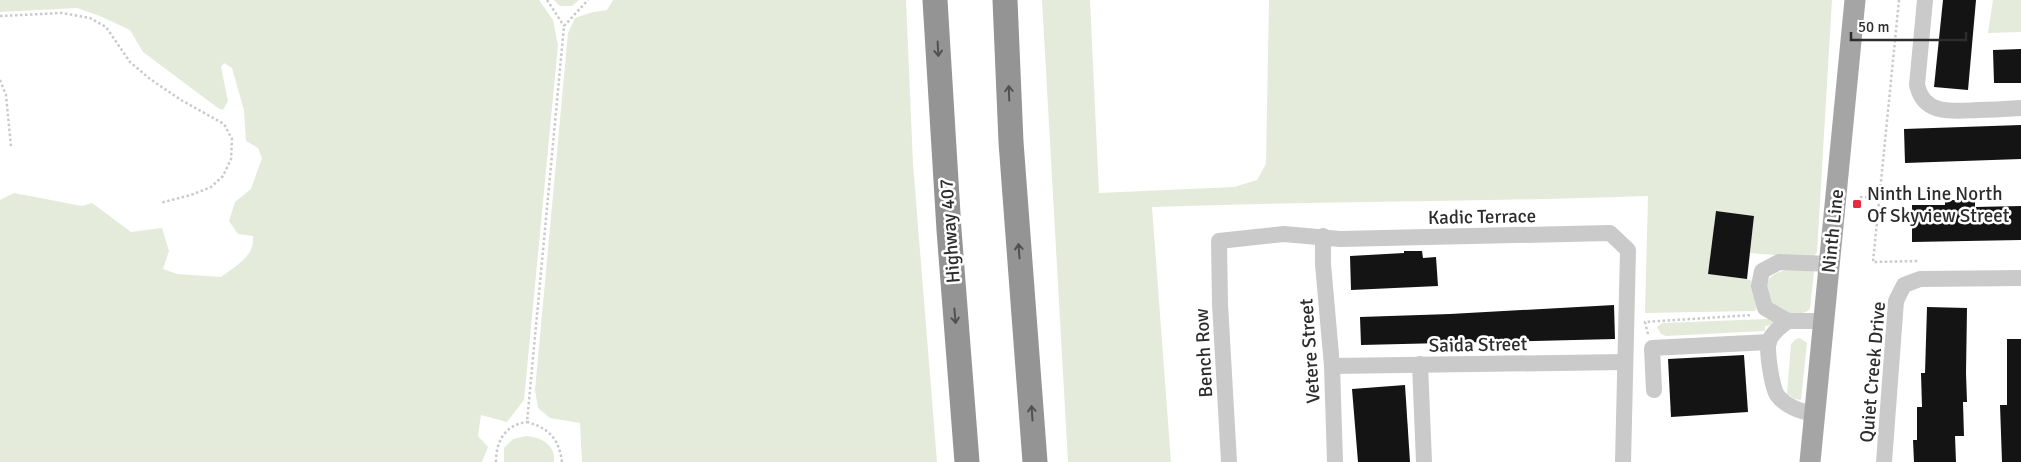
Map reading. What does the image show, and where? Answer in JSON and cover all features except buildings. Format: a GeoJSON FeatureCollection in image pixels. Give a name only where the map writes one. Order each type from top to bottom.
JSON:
{"type":"FeatureCollection","features":[{"type":"Feature","properties":{"kind":"highway","name":"Highway 407"},"geometry":{"type":"LineString","coordinates":[[935,0],[949,230],[967,462]]}},
{"type":"Feature","properties":{"kind":"highway"},"geometry":{"type":"LineString","coordinates":[[1005,0],[1011,142],[1035,462]]}},
{"type":"Feature","properties":{"kind":"main road","name":"Ninth Line"},"geometry":{"type":"LineString","coordinates":[[1810,462],[1855,0]]}},
{"type":"Feature","properties":{"kind":"street"},"geometry":{"type":"LineString","coordinates":[[1925,0],[1917,85],[1919,93],[1924,100],[1938,109],[1952,111],[2021,108]]}},
{"type":"Feature","properties":{"kind":"street","name":"Kadic Terrace"},"geometry":{"type":"LineString","coordinates":[[1219,241],[1284,234],[1350,239],[1610,233],[1628,250],[1623,462]]}},
{"type":"Feature","properties":{"kind":"street","name":"Vetere Street"},"geometry":{"type":"LineString","coordinates":[[1323,236],[1323,264],[1332,366],[1335,462]]}},
{"type":"Feature","properties":{"kind":"street","name":"Bench Row"},"geometry":{"type":"LineString","coordinates":[[1219,241],[1220,304],[1229,462]]}},
{"type":"Feature","properties":{"kind":"street"},"geometry":{"type":"LineString","coordinates":[[1824,321],[1788,321],[1765,308],[1759,286],[1762,271],[1779,262],[1829,264]]}},
{"type":"Feature","properties":{"kind":"street","name":"Quiet Creek Drive"},"geometry":{"type":"LineString","coordinates":[[1884,462],[1896,301],[1904,285],[1920,279],[2021,278]]}},
{"type":"Feature","properties":{"kind":"street"},"geometry":{"type":"LineString","coordinates":[[1788,321],[1777,329],[1769,342],[1770,377],[1777,395],[1794,409],[1815,415]]}},
{"type":"Feature","properties":{"kind":"street"},"geometry":{"type":"LineString","coordinates":[[1654,390],[1652,348],[1769,342]]}},
{"type":"Feature","properties":{"kind":"street","name":"Saida Street"},"geometry":{"type":"LineString","coordinates":[[1332,366],[1625,362]]}},
{"type":"Feature","properties":{"kind":"street"},"geometry":{"type":"LineString","coordinates":[[1420,364],[1424,462]]}},
{"type":"Feature","properties":{"kind":"path"},"geometry":{"type":"LineString","coordinates":[[547,0],[564,26]]}},
{"type":"Feature","properties":{"kind":"path"},"geometry":{"type":"LineString","coordinates":[[527,422],[564,26],[588,0]]}},
{"type":"Feature","properties":{"kind":"path"},"geometry":{"type":"LineString","coordinates":[[1899,0],[1874,262],[1918,261]]}},
{"type":"Feature","properties":{"kind":"path"},"geometry":{"type":"LineString","coordinates":[[0,16],[62,14],[90,18],[106,27],[130,62],[150,79],[181,100],[224,124],[232,139],[231,159],[223,176],[211,187],[204,190],[160,203]]}},
{"type":"Feature","properties":{"kind":"path"},"geometry":{"type":"LineString","coordinates":[[0,80],[6,95],[11,147]]}},
{"type":"Feature","properties":{"kind":"path"},"geometry":{"type":"LineString","coordinates":[[1860,198],[1880,198]]}},
{"type":"Feature","properties":{"kind":"path"},"geometry":{"type":"LineString","coordinates":[[1645,322],[1756,315],[1765,308]]}},
{"type":"Feature","properties":{"kind":"path"},"geometry":{"type":"LineString","coordinates":[[496,462],[496,452],[501,436],[515,425],[527,422],[541,426],[553,436],[561,450],[562,462]]}},
{"type":"Feature","properties":{"kind":"green space"},"geometry":{"type":"Polygon","coordinates":[[[0,0],[539,0],[553,20],[558,45],[524,400],[507,422],[481,415],[478,436],[488,447],[482,462],[0,462],[0,200],[14,193],[82,206],[92,203],[131,232],[162,228],[169,251],[163,269],[177,274],[221,277],[243,260],[251,250],[253,236],[238,234],[229,221],[235,202],[251,189],[262,158],[258,148],[246,141],[244,110],[232,68],[224,63],[221,67],[228,101],[223,110],[143,52],[130,30],[77,8],[0,12],[0,0]]]}},
{"type":"Feature","properties":{"kind":"green space"},"geometry":{"type":"Polygon","coordinates":[[[554,0],[579,0],[572,6],[560,6],[554,0]]]}},
{"type":"Feature","properties":{"kind":"green space"},"geometry":{"type":"Polygon","coordinates":[[[613,0],[906,0],[913,164],[937,462],[582,462],[580,423],[550,418],[538,408],[535,390],[568,33],[575,18],[607,10],[613,0]]]}},
{"type":"Feature","properties":{"kind":"green space"},"geometry":{"type":"Polygon","coordinates":[[[1042,0],[1090,0],[1099,193],[1234,187],[1257,180],[1266,164],[1269,0],[1832,0],[1817,252],[1814,257],[1810,258],[1750,253],[1754,216],[1716,211],[1708,274],[1747,279],[1755,282],[1757,307],[1755,311],[1645,313],[1648,196],[1152,207],[1171,462],[1068,462],[1042,0]]]}},
{"type":"Feature","properties":{"kind":"green space"},"geometry":{"type":"Polygon","coordinates":[[[1993,0],[2021,0],[2021,32],[1988,33],[1993,0]]]}},
{"type":"Feature","properties":{"kind":"green space"},"geometry":{"type":"Polygon","coordinates":[[[1791,269],[1811,270],[1814,272],[1810,309],[1799,314],[1789,313],[1768,302],[1766,288],[1769,279],[1777,273],[1791,269]]]}},
{"type":"Feature","properties":{"kind":"green space"},"geometry":{"type":"Polygon","coordinates":[[[1779,320],[1773,325],[1765,326],[1765,331],[1666,336],[1661,334],[1657,327],[1662,323],[1779,320]]]}},
{"type":"Feature","properties":{"kind":"green space"},"geometry":{"type":"Polygon","coordinates":[[[1800,338],[1807,343],[1801,400],[1787,394],[1791,344],[1800,338]]]}},
{"type":"Feature","properties":{"kind":"green space"},"geometry":{"type":"Polygon","coordinates":[[[526,436],[537,438],[546,443],[553,451],[554,462],[504,462],[504,448],[513,439],[526,436]]]}},
{"type":"Feature","properties":{"kind":"place","name":"Ninth Line North Of Skyview Street"},"geometry":{"type":"Point","coordinates":[1857,204]}}]}
